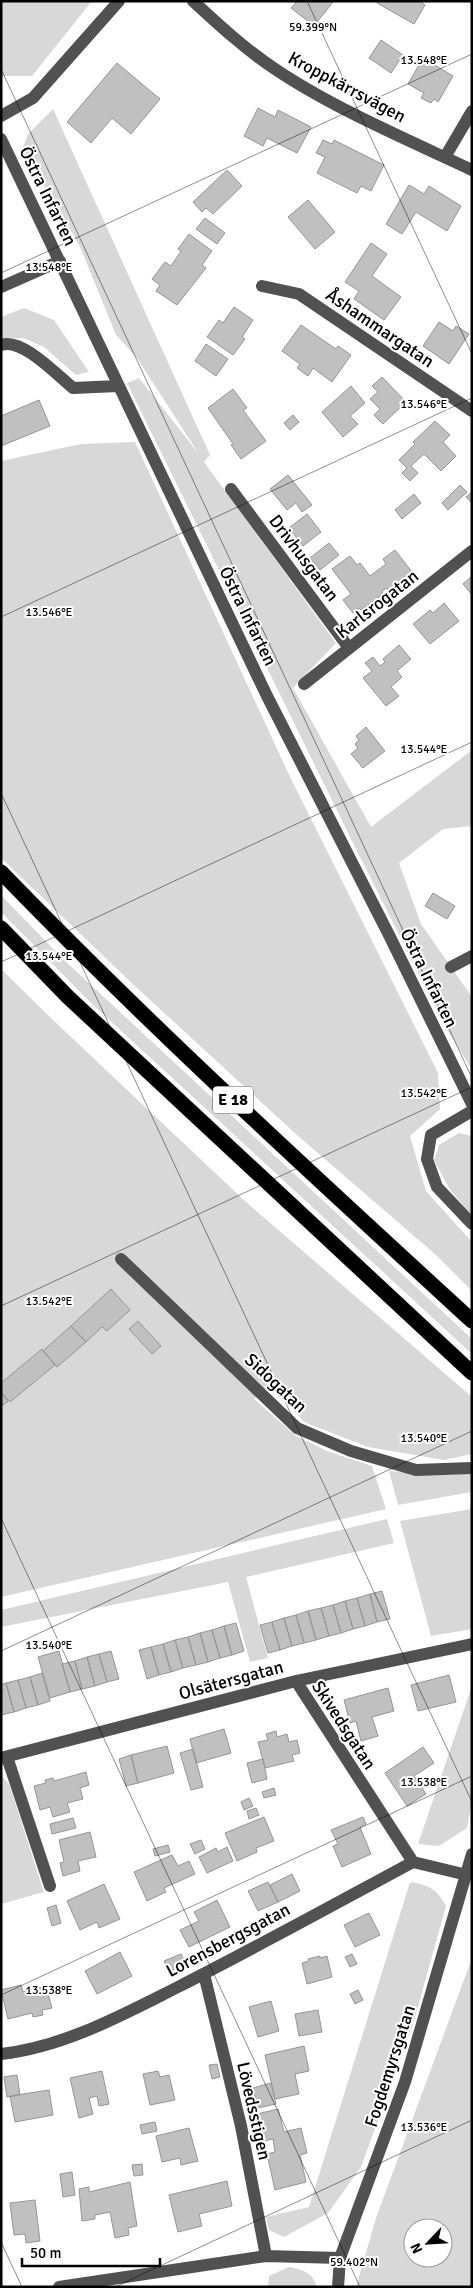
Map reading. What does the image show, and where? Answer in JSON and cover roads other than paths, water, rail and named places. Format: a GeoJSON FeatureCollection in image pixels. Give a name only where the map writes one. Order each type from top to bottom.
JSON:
{"type":"FeatureCollection","features":[{"type":"Feature","properties":{"kind":"highway","name":"E 18"},"geometry":{"type":"LineString","coordinates":[[1,872],[184,1055],[472,1321]]}},
{"type":"Feature","properties":{"kind":"highway","name":"E 18"},"geometry":{"type":"LineString","coordinates":[[1,928],[75,1004],[472,1373]]}},
{"type":"Feature","properties":{"kind":"street"},"geometry":{"type":"LineString","coordinates":[[1,116],[33,98],[119,1]]}},
{"type":"Feature","properties":{"kind":"street","name":"Kroppkärrsvägen"},"geometry":{"type":"LineString","coordinates":[[193,1],[238,41],[275,69],[319,95],[472,170]]}},
{"type":"Feature","properties":{"kind":"street"},"geometry":{"type":"LineString","coordinates":[[445,157],[472,111]]}},
{"type":"Feature","properties":{"kind":"street","name":"Östra Infarten"},"geometry":{"type":"LineString","coordinates":[[1,139],[267,696],[389,935],[472,1104]]}},
{"type":"Feature","properties":{"kind":"street"},"geometry":{"type":"LineString","coordinates":[[1,287],[60,261]]}},
{"type":"Feature","properties":{"kind":"street","name":"Åshammargatan"},"geometry":{"type":"LineString","coordinates":[[262,286],[299,294],[472,411]]}},
{"type":"Feature","properties":{"kind":"street"},"geometry":{"type":"LineString","coordinates":[[1,346],[5,344],[28,350],[73,388],[118,386]]}},
{"type":"Feature","properties":{"kind":"street","name":"Drivhusgatan"},"geometry":{"type":"LineString","coordinates":[[231,489],[349,648]]}},
{"type":"Feature","properties":{"kind":"street","name":"Karlsrogatan"},"geometry":{"type":"LineString","coordinates":[[304,684],[472,551]]}},
{"type":"Feature","properties":{"kind":"street"},"geometry":{"type":"LineString","coordinates":[[450,967],[472,956]]}},
{"type":"Feature","properties":{"kind":"street"},"geometry":{"type":"LineString","coordinates":[[472,1111],[431,1135],[427,1159],[437,1187],[472,1224]]}},
{"type":"Feature","properties":{"kind":"street","name":"Sidogatan"},"geometry":{"type":"LineString","coordinates":[[121,1259],[297,1428],[351,1451],[416,1470],[472,1468]]}},
{"type":"Feature","properties":{"kind":"street","name":"Olsätersgatan"},"geometry":{"type":"LineString","coordinates":[[4,1757],[296,1681],[472,1644]]}},
{"type":"Feature","properties":{"kind":"street","name":"Skivedsgatan"},"geometry":{"type":"LineString","coordinates":[[296,1681],[413,1862]]}},
{"type":"Feature","properties":{"kind":"street"},"geometry":{"type":"LineString","coordinates":[[4,1757],[50,1886]]}},
{"type":"Feature","properties":{"kind":"street","name":"Fogdemyrsgatan"},"geometry":{"type":"LineString","coordinates":[[338,2287],[340,2258],[405,2082],[468,1875],[472,1854]]}},
{"type":"Feature","properties":{"kind":"street"},"geometry":{"type":"LineString","coordinates":[[413,1862],[468,1875]]}},
{"type":"Feature","properties":{"kind":"street","name":"Lorensbergsgatan"},"geometry":{"type":"LineString","coordinates":[[1,2054],[20,2052],[60,2040],[121,2015],[204,1974],[413,1862]]}},
{"type":"Feature","properties":{"kind":"street","name":"Lövedsstigen"},"geometry":{"type":"LineString","coordinates":[[204,1974],[240,2126],[266,2256]]}},
{"type":"Feature","properties":{"kind":"street"},"geometry":{"type":"LineString","coordinates":[[59,2287],[266,2256],[340,2258]]}}]}
